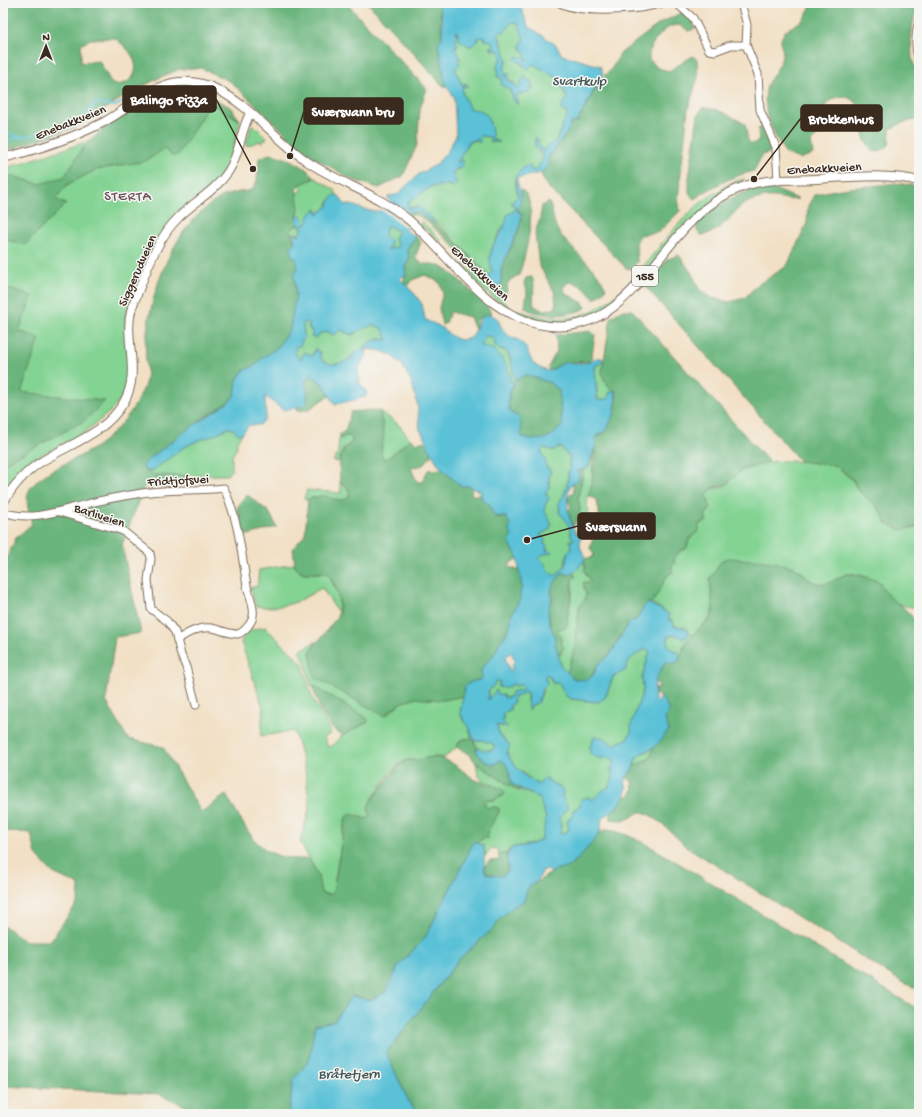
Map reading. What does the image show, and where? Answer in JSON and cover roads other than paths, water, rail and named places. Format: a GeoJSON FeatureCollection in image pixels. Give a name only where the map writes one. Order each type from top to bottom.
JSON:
{"type":"FeatureCollection","features":[{"type":"Feature","properties":{"kind":"main road","name":"Enebakkveien"},"geometry":{"type":"LineString","coordinates":[[3,158],[101,124],[152,91],[173,83],[188,82],[208,86],[225,94],[250,113],[308,162],[392,207],[420,230],[478,289],[510,314],[533,323],[565,326],[592,320],[620,302],[692,222],[713,203],[729,193],[748,185],[778,181],[882,176],[919,181]]}},
{"type":"Feature","properties":{"kind":"main road","name":"Siggerudveien"},"geometry":{"type":"LineString","coordinates":[[3,503],[14,487],[35,467],[44,460],[91,435],[111,418],[124,402],[130,390],[133,374],[129,318],[152,258],[162,239],[176,220],[217,186],[228,172],[237,156],[250,113]]}},
{"type":"Feature","properties":{"kind":"street"},"geometry":{"type":"LineString","coordinates":[[560,3],[570,8],[622,9],[642,8],[662,3]]}},
{"type":"Feature","properties":{"kind":"street"},"geometry":{"type":"LineString","coordinates":[[676,3],[692,18],[709,50],[715,52],[731,45],[746,44]]}},
{"type":"Feature","properties":{"kind":"street"},"geometry":{"type":"LineString","coordinates":[[741,3],[747,25],[746,44],[758,74],[760,110],[776,147],[778,181]]}},
{"type":"Feature","properties":{"kind":"street"},"geometry":{"type":"LineString","coordinates":[[919,21],[916,31],[916,54],[919,62]]}},
{"type":"Feature","properties":{"kind":"street","name":"Fridtjofsvei"},"geometry":{"type":"LineString","coordinates":[[3,512],[27,517],[59,512],[101,501],[143,493],[178,489],[224,488],[237,520],[253,610],[252,620],[244,630],[238,634],[214,629],[202,629],[194,630],[177,640]]}},
{"type":"Feature","properties":{"kind":"street","name":"Barliveien"},"geometry":{"type":"LineString","coordinates":[[59,512],[123,532],[150,553],[151,559],[148,580],[151,609],[170,623],[177,640],[196,705]]}},
{"type":"Feature","properties":{"kind":"water"},"geometry":{"type":"Polygon","coordinates":[[[442,3],[522,3],[521,8],[529,28],[533,29],[556,45],[562,55],[600,66],[603,73],[577,122],[571,123],[567,133],[548,157],[548,164],[545,169],[541,173],[517,178],[521,195],[518,212],[522,214],[521,221],[502,266],[501,283],[499,287],[487,277],[492,272],[490,254],[503,229],[507,215],[515,210],[515,206],[511,203],[518,197],[515,177],[524,167],[530,165],[531,170],[535,171],[543,159],[542,153],[535,147],[535,138],[538,139],[538,143],[543,151],[550,144],[555,142],[566,119],[567,113],[561,110],[563,103],[567,99],[559,79],[533,64],[527,70],[523,64],[515,59],[517,56],[523,57],[525,60],[527,59],[520,46],[524,39],[518,23],[512,22],[505,31],[498,33],[507,60],[504,69],[506,79],[507,74],[509,73],[509,82],[515,84],[516,89],[521,85],[520,83],[525,76],[526,79],[531,81],[533,88],[530,88],[531,91],[516,95],[518,104],[515,103],[510,90],[501,85],[502,78],[497,77],[499,72],[497,68],[499,61],[502,60],[498,50],[490,48],[494,46],[492,41],[485,40],[485,37],[477,38],[478,40],[472,46],[469,46],[459,40],[458,33],[455,31],[457,36],[455,40],[458,45],[454,48],[457,50],[459,57],[461,58],[458,60],[460,64],[455,69],[462,85],[466,83],[468,86],[463,86],[462,92],[469,108],[480,110],[485,113],[490,124],[493,140],[500,142],[491,142],[490,137],[480,136],[479,139],[481,141],[478,143],[477,139],[469,142],[457,163],[463,159],[463,166],[455,170],[452,174],[455,176],[454,179],[457,182],[452,187],[447,184],[443,186],[432,186],[408,202],[408,208],[419,207],[432,218],[435,224],[418,212],[408,212],[398,206],[395,206],[391,212],[405,222],[407,231],[416,236],[407,248],[409,258],[405,266],[406,276],[403,276],[400,279],[414,293],[422,304],[425,319],[439,326],[454,338],[462,340],[472,337],[480,319],[487,314],[492,315],[498,319],[505,333],[518,340],[525,346],[533,363],[542,369],[550,371],[563,363],[587,363],[597,358],[602,358],[603,362],[595,366],[597,400],[608,399],[610,392],[616,391],[615,412],[606,431],[596,436],[596,444],[588,468],[578,471],[579,479],[571,485],[568,492],[569,514],[573,528],[581,538],[580,546],[585,558],[579,568],[573,573],[566,574],[563,572],[553,584],[551,591],[552,599],[548,613],[551,628],[555,636],[555,645],[561,666],[574,679],[588,680],[594,674],[597,665],[610,655],[629,623],[637,619],[645,605],[648,603],[669,614],[669,621],[673,620],[674,626],[686,628],[690,634],[683,639],[678,635],[668,636],[668,646],[674,651],[678,651],[680,657],[679,661],[672,664],[665,661],[657,676],[655,684],[655,700],[658,703],[660,697],[662,698],[669,710],[665,719],[669,730],[654,748],[640,754],[636,758],[633,769],[625,779],[626,788],[624,797],[614,810],[602,818],[600,833],[578,859],[566,868],[557,869],[552,873],[548,870],[543,870],[537,882],[529,885],[530,887],[527,890],[524,901],[507,912],[496,923],[495,927],[460,958],[386,1053],[411,1106],[422,1114],[289,1114],[293,1080],[309,1060],[315,1025],[334,1021],[352,996],[370,1000],[386,992],[399,965],[425,938],[474,842],[483,845],[485,872],[490,875],[502,876],[508,871],[507,855],[511,848],[533,844],[542,839],[546,818],[539,798],[512,784],[507,767],[503,762],[499,760],[496,764],[493,764],[486,762],[478,754],[476,748],[488,751],[495,747],[492,743],[483,740],[474,740],[460,713],[465,686],[471,682],[482,679],[481,669],[496,652],[499,643],[505,636],[510,626],[512,614],[520,599],[520,591],[522,588],[517,557],[509,542],[512,534],[509,531],[510,524],[506,517],[494,516],[489,504],[482,500],[480,491],[468,486],[460,486],[439,466],[420,430],[417,403],[412,384],[402,364],[393,356],[381,351],[367,349],[366,357],[359,367],[358,373],[360,384],[367,392],[365,397],[335,405],[324,385],[310,374],[305,383],[307,386],[307,402],[303,406],[283,410],[265,396],[266,418],[260,425],[249,425],[243,433],[238,434],[233,429],[228,428],[184,447],[152,471],[145,471],[143,466],[149,459],[184,432],[229,402],[235,395],[237,380],[243,371],[256,365],[261,359],[278,347],[290,329],[296,295],[294,275],[298,268],[296,258],[292,257],[291,246],[295,244],[293,233],[299,235],[303,227],[300,226],[297,220],[298,215],[303,217],[304,225],[306,224],[311,213],[317,209],[318,214],[328,206],[335,195],[340,197],[345,204],[370,211],[384,210],[392,203],[388,199],[389,196],[397,195],[419,174],[436,165],[447,152],[456,136],[454,97],[446,86],[438,43],[442,39],[442,18],[439,6],[442,3]],[[387,225],[384,237],[390,240],[391,246],[388,247],[388,250],[398,246],[394,238],[398,231],[387,225]],[[305,322],[303,324],[304,337],[300,346],[295,347],[295,354],[301,359],[304,352],[312,356],[316,348],[317,352],[321,352],[320,357],[323,361],[333,364],[339,364],[349,360],[355,352],[365,348],[372,341],[388,340],[382,328],[372,325],[351,335],[341,330],[333,335],[329,332],[320,333],[316,338],[311,337],[313,332],[308,327],[310,324],[305,322]],[[485,336],[481,346],[489,347],[502,358],[508,368],[510,373],[510,382],[516,380],[513,375],[511,360],[508,353],[496,347],[493,337],[485,336]],[[528,375],[522,376],[510,390],[508,403],[512,414],[518,416],[522,437],[528,439],[539,439],[549,437],[554,434],[562,425],[559,390],[550,383],[528,375]],[[558,447],[555,451],[544,448],[541,451],[546,462],[545,465],[551,472],[549,475],[549,489],[546,491],[549,498],[546,503],[545,512],[551,524],[550,529],[540,535],[545,538],[544,544],[547,546],[546,551],[549,549],[552,552],[542,555],[539,558],[545,564],[547,570],[555,576],[565,567],[568,551],[571,549],[570,540],[572,541],[574,538],[571,537],[567,523],[559,513],[560,507],[558,504],[567,487],[570,456],[566,454],[561,447],[558,447]],[[645,649],[628,662],[626,670],[613,677],[605,698],[598,702],[571,699],[567,697],[559,683],[552,683],[551,678],[547,674],[545,676],[547,684],[541,691],[541,697],[537,699],[540,700],[539,702],[533,704],[528,710],[527,691],[513,698],[513,704],[510,705],[510,710],[503,713],[503,722],[508,727],[497,725],[499,735],[510,745],[507,753],[509,757],[523,774],[537,784],[540,784],[542,780],[546,779],[563,790],[562,797],[568,807],[559,818],[561,825],[560,834],[569,830],[567,820],[574,816],[572,811],[580,806],[581,799],[589,797],[591,800],[593,799],[609,787],[613,778],[611,769],[615,761],[607,757],[603,759],[591,755],[589,749],[595,736],[604,738],[613,745],[627,739],[631,732],[631,725],[643,690],[642,677],[650,651],[645,649]],[[511,652],[505,658],[510,671],[512,670],[512,665],[515,661],[511,652]],[[497,681],[489,691],[488,700],[496,690],[498,694],[504,695],[504,698],[510,697],[512,692],[524,689],[520,684],[517,686],[512,684],[509,687],[498,687],[500,681],[497,681]]]}},
{"type":"Feature","properties":{"kind":"waterway"},"geometry":{"type":"LineString","coordinates":[[3,132],[22,137],[77,125],[95,103],[115,106],[125,101]]}},
{"type":"Feature","properties":{"kind":"waterway"},"geometry":{"type":"LineString","coordinates":[[3,141],[20,137]]}},
{"type":"Feature","properties":{"kind":"place","name":"Sværsvann bru"},"geometry":{"type":"Point","coordinates":[290,156]}},
{"type":"Feature","properties":{"kind":"place","name":"Balingo Pizza"},"geometry":{"type":"Point","coordinates":[253,169]}},
{"type":"Feature","properties":{"kind":"place","name":"Brokkenhus"},"geometry":{"type":"Point","coordinates":[754,179]}},
{"type":"Feature","properties":{"kind":"place","name":"Sværsvann"},"geometry":{"type":"Point","coordinates":[527,540]}},
{"type":"Feature","properties":{"kind":"district","name":"STERTA"},"geometry":{"type":"Point","coordinates":[128,195]}},
{"type":"Feature","properties":{"kind":"water label","name":"Svartkulp"},"geometry":{"type":"Point","coordinates":[579,80]}},
{"type":"Feature","properties":{"kind":"water label","name":"Bråtetjern"},"geometry":{"type":"Point","coordinates":[349,1073]}}]}
